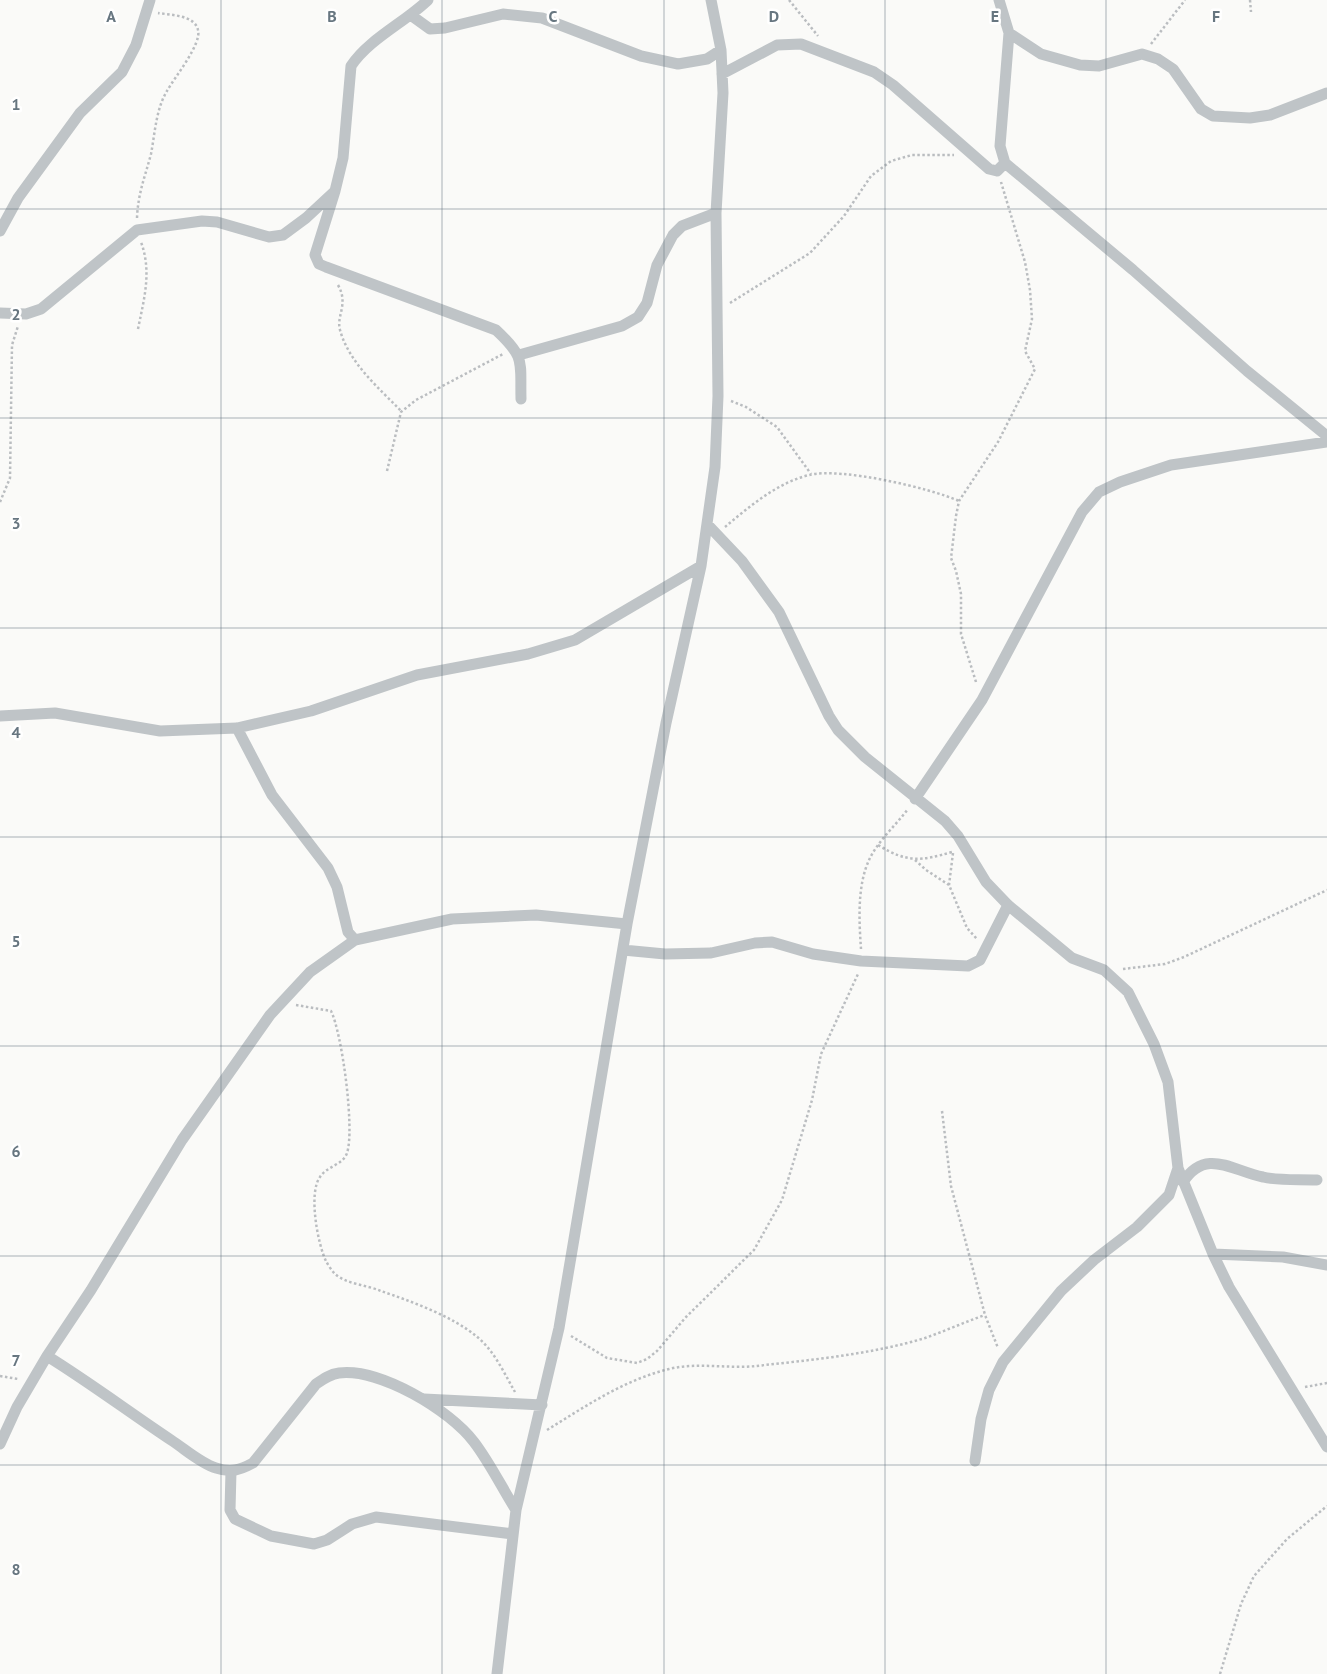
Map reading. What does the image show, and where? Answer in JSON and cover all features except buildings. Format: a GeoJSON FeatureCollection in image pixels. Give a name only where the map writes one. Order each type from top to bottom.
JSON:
{"type":"FeatureCollection","features":[{"type":"Feature","properties":{"kind":"street"},"geometry":{"type":"LineString","coordinates":[[0,231],[18,198],[80,113],[122,72],[136,45],[150,0]]}},
{"type":"Feature","properties":{"kind":"street"},"geometry":{"type":"LineString","coordinates":[[428,0],[412,16],[359,54],[351,66],[343,158],[315,255],[319,264],[326,267],[496,330],[517,352],[521,399]]}},
{"type":"Feature","properties":{"kind":"street"},"geometry":{"type":"LineString","coordinates":[[497,1674],[516,1510],[559,1328],[627,924],[666,723],[701,566],[715,467],[718,396],[716,213],[722,127],[722,74],[721,50],[711,0]]}},
{"type":"Feature","properties":{"kind":"street"},"geometry":{"type":"LineString","coordinates":[[999,0],[1010,33],[1000,146],[1001,167],[1133,270],[1247,371],[1327,436]]}},
{"type":"Feature","properties":{"kind":"street"},"geometry":{"type":"LineString","coordinates":[[412,16],[430,29],[445,28],[503,14],[542,18],[641,56],[678,64],[707,59],[721,50]]}},
{"type":"Feature","properties":{"kind":"street"},"geometry":{"type":"LineString","coordinates":[[1010,33],[1040,54],[1080,65],[1099,66],[1142,54],[1158,59],[1173,69],[1201,110],[1213,116],[1250,118],[1270,115],[1327,93]]}},
{"type":"Feature","properties":{"kind":"street"},"geometry":{"type":"LineString","coordinates":[[722,74],[778,45],[801,44],[874,72],[893,85],[990,170],[1001,167]]}},
{"type":"Feature","properties":{"kind":"street"},"geometry":{"type":"LineString","coordinates":[[0,313],[26,314],[41,309],[137,230],[202,221],[217,222],[269,237],[283,235],[306,218],[335,191]]}},
{"type":"Feature","properties":{"kind":"street"},"geometry":{"type":"LineString","coordinates":[[517,352],[622,326],[638,317],[647,303],[657,265],[673,235],[682,226],[716,213]]}},
{"type":"Feature","properties":{"kind":"street"},"geometry":{"type":"LineString","coordinates":[[915,799],[982,700],[1082,512],[1099,492],[1120,482],[1171,465],[1327,442]]}},
{"type":"Feature","properties":{"kind":"street"},"geometry":{"type":"LineString","coordinates":[[707,524],[742,561],[779,612],[829,716],[838,730],[865,757],[915,799],[945,821],[965,848],[986,882],[1008,905],[1072,958],[1104,970],[1128,992],[1157,1051],[1168,1082],[1178,1168],[1213,1254],[1229,1286],[1257,1329],[1291,1390],[1327,1447]]}},
{"type":"Feature","properties":{"kind":"street"},"geometry":{"type":"LineString","coordinates":[[0,716],[55,713],[160,731],[237,728],[311,711],[417,675],[528,654],[575,640],[701,566]]}},
{"type":"Feature","properties":{"kind":"street"},"geometry":{"type":"LineString","coordinates":[[237,728],[272,795],[328,868],[337,887],[348,932],[355,940]]}},
{"type":"Feature","properties":{"kind":"street"},"geometry":{"type":"LineString","coordinates":[[624,950],[665,954],[711,953],[755,943],[772,942],[813,954],[861,961],[968,966],[980,960],[1008,905]]}},
{"type":"Feature","properties":{"kind":"street"},"geometry":{"type":"LineString","coordinates":[[0,1444],[17,1407],[47,1356],[91,1290],[182,1140],[270,1015],[310,972],[355,940],[452,919],[536,915],[627,924]]}},
{"type":"Feature","properties":{"kind":"street"},"geometry":{"type":"LineString","coordinates":[[1183,1182],[1196,1168],[1218,1163],[1265,1178],[1317,1180]]}},
{"type":"Feature","properties":{"kind":"street"},"geometry":{"type":"LineString","coordinates":[[975,1461],[981,1419],[989,1390],[1003,1362],[1061,1291],[1094,1260],[1137,1228],[1169,1195],[1178,1168]]}},
{"type":"Feature","properties":{"kind":"street"},"geometry":{"type":"LineString","coordinates":[[1213,1254],[1283,1257],[1327,1264]]}},
{"type":"Feature","properties":{"kind":"street"},"geometry":{"type":"LineString","coordinates":[[47,1356],[206,1464],[231,1471],[242,1470],[253,1464],[316,1384],[326,1377],[339,1373],[362,1374],[424,1399],[453,1420],[474,1442],[516,1510]]}},
{"type":"Feature","properties":{"kind":"street"},"geometry":{"type":"LineString","coordinates":[[424,1399],[542,1405]]}},
{"type":"Feature","properties":{"kind":"street"},"geometry":{"type":"LineString","coordinates":[[231,1471],[230,1510],[235,1519],[271,1536],[314,1544],[327,1540],[352,1524],[376,1518],[513,1534]]}},
{"type":"Feature","properties":{"kind":"path"},"geometry":{"type":"LineString","coordinates":[[789,0],[821,40]]}},
{"type":"Feature","properties":{"kind":"path"},"geometry":{"type":"LineString","coordinates":[[1142,54],[1185,0]]}},
{"type":"Feature","properties":{"kind":"path"},"geometry":{"type":"LineString","coordinates":[[1250,0],[1251,12]]}},
{"type":"Feature","properties":{"kind":"path"},"geometry":{"type":"LineString","coordinates":[[138,329],[148,276],[147,259],[137,230],[138,196],[165,93],[197,42],[198,30],[194,22],[178,16],[146,12]]}},
{"type":"Feature","properties":{"kind":"path"},"geometry":{"type":"LineString","coordinates":[[716,312],[810,253],[844,216],[871,176],[891,161],[912,155],[970,154]]}},
{"type":"Feature","properties":{"kind":"path"},"geometry":{"type":"LineString","coordinates":[[982,700],[961,634],[961,594],[951,558],[959,501],[998,442],[1036,369],[1025,351],[1032,319],[1025,262],[1001,167]]}},
{"type":"Feature","properties":{"kind":"path"},"geometry":{"type":"LineString","coordinates":[[326,267],[340,288],[344,310],[339,323],[340,332],[356,364],[401,412]]}},
{"type":"Feature","properties":{"kind":"path"},"geometry":{"type":"LineString","coordinates":[[0,502],[10,478],[12,345],[15,332],[26,314]]}},
{"type":"Feature","properties":{"kind":"path"},"geometry":{"type":"LineString","coordinates":[[387,471],[401,412],[416,400],[517,352]]}},
{"type":"Feature","properties":{"kind":"path"},"geometry":{"type":"LineString","coordinates":[[718,396],[746,407],[777,427],[811,474]]}},
{"type":"Feature","properties":{"kind":"path"},"geometry":{"type":"LineString","coordinates":[[716,534],[772,491],[811,474],[847,475],[884,481],[941,494],[959,501]]}},
{"type":"Feature","properties":{"kind":"path"},"geometry":{"type":"LineString","coordinates":[[559,1328],[607,1358],[637,1363],[647,1359],[658,1351],[686,1317],[754,1250],[782,1200],[812,1100],[821,1054],[835,1020],[856,979],[861,961],[859,924],[864,872],[878,845],[915,799]]}},
{"type":"Feature","properties":{"kind":"path"},"geometry":{"type":"LineString","coordinates":[[878,845],[896,856],[915,860],[965,848]]}},
{"type":"Feature","properties":{"kind":"path"},"geometry":{"type":"LineString","coordinates":[[953,851],[949,885],[967,928],[987,948]]}},
{"type":"Feature","properties":{"kind":"path"},"geometry":{"type":"LineString","coordinates":[[915,860],[926,870],[949,885]]}},
{"type":"Feature","properties":{"kind":"path"},"geometry":{"type":"LineString","coordinates":[[1104,970],[1165,964],[1184,958],[1327,890]]}},
{"type":"Feature","properties":{"kind":"path"},"geometry":{"type":"LineString","coordinates":[[280,1004],[331,1012],[340,1037],[350,1121],[347,1154],[341,1162],[326,1170],[318,1178],[315,1201],[316,1224],[326,1262],[335,1274],[423,1308],[477,1336],[498,1361],[522,1404]]}},
{"type":"Feature","properties":{"kind":"path"},"geometry":{"type":"LineString","coordinates":[[942,1111],[951,1186],[985,1314],[1003,1362]]}},
{"type":"Feature","properties":{"kind":"path"},"geometry":{"type":"LineString","coordinates":[[533,1439],[611,1391],[671,1368],[755,1366],[869,1350],[925,1338],[985,1314]]}},
{"type":"Feature","properties":{"kind":"path"},"geometry":{"type":"LineString","coordinates":[[0,1376],[12,1377],[30,1385]]}},
{"type":"Feature","properties":{"kind":"path"},"geometry":{"type":"LineString","coordinates":[[1291,1390],[1327,1383]]}},
{"type":"Feature","properties":{"kind":"path"},"geometry":{"type":"LineString","coordinates":[[1220,1674],[1241,1604],[1254,1576],[1287,1539],[1327,1506]]}}]}
